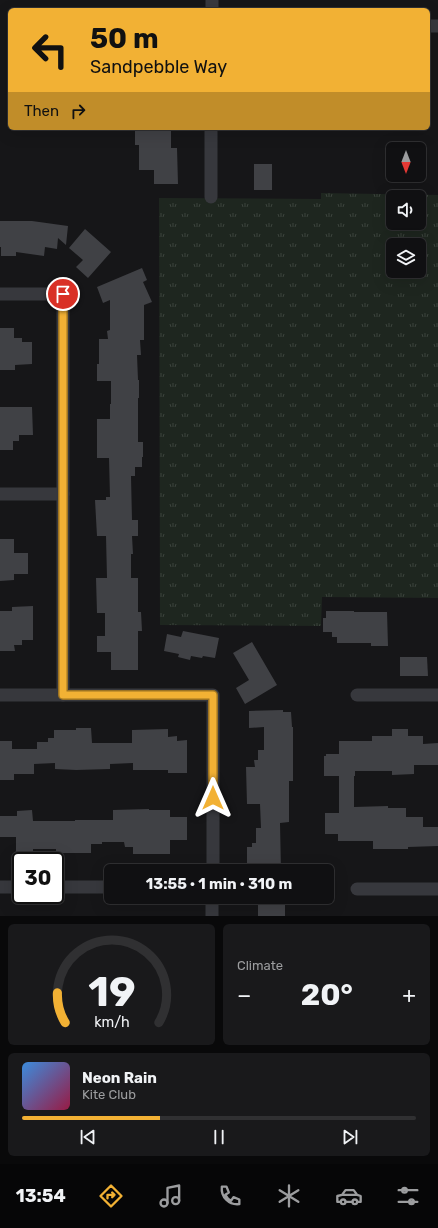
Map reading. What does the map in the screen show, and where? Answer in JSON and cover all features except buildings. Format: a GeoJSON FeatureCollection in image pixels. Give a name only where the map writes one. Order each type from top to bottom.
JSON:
{"type":"FeatureCollection","features":[{"type":"Feature","properties":{"kind":"street"},"geometry":{"type":"LineString","coordinates":[[211,130],[211,197]]}},
{"type":"Feature","properties":{"kind":"street"},"geometry":{"type":"LineString","coordinates":[[0,294],[63,294],[63,695]]}},
{"type":"Feature","properties":{"kind":"street"},"geometry":{"type":"LineString","coordinates":[[0,494],[63,494]]}},
{"type":"Feature","properties":{"kind":"street"},"geometry":{"type":"LineString","coordinates":[[0,695],[213,695],[212,864]]}},
{"type":"Feature","properties":{"kind":"street"},"geometry":{"type":"LineString","coordinates":[[357,695],[438,695]]}},
{"type":"Feature","properties":{"kind":"street"},"geometry":{"type":"LineString","coordinates":[[0,887],[12,887]]}},
{"type":"Feature","properties":{"kind":"street"},"geometry":{"type":"LineString","coordinates":[[64,887],[104,887]]}},
{"type":"Feature","properties":{"kind":"street"},"geometry":{"type":"LineString","coordinates":[[357,889],[438,889]]}},
{"type":"Feature","properties":{"kind":"street"},"geometry":{"type":"LineString","coordinates":[[212,904],[212,916]]}},
{"type":"Feature","properties":{"kind":"green space"},"geometry":{"type":"Polygon","coordinates":[[[321,193],[386,194],[386,230],[426,230],[426,195],[438,195],[438,598],[322,597],[321,626],[160,625],[159,198],[321,199],[321,193]]]}},
{"type":"Feature","properties":{"kind":"route"},"geometry":{"type":"LineString","coordinates":[[63,294],[63,695],[213,695],[213,798]]}}]}
